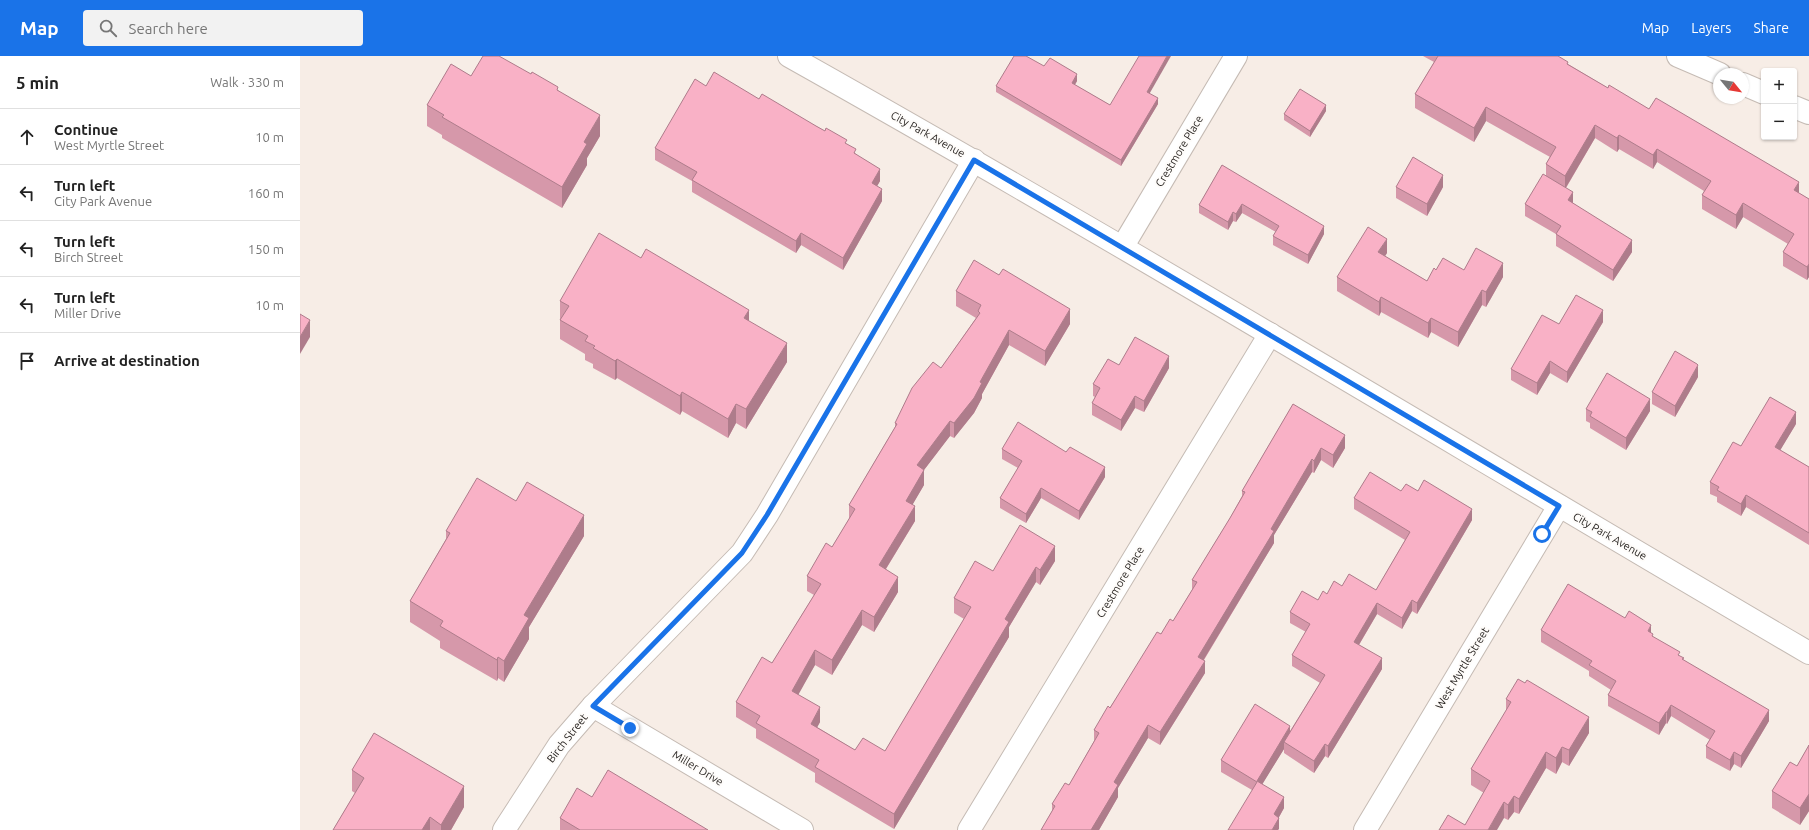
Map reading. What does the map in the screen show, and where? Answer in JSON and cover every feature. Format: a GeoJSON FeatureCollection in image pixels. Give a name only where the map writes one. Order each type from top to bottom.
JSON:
{"type":"FeatureCollection","features":[{"type":"Feature","properties":{"kind":"street","name":"City Park Avenue"},"geometry":{"type":"LineString","coordinates":[[789,56],[974,160],[1122,246],[1559,506],[1809,652]]}},
{"type":"Feature","properties":{"kind":"street","name":"Crestmore Place"},"geometry":{"type":"LineString","coordinates":[[1122,246],[1236,56]]}},
{"type":"Feature","properties":{"kind":"street"},"geometry":{"type":"LineString","coordinates":[[1678,56],[1713,71]]}},
{"type":"Feature","properties":{"kind":"street"},"geometry":{"type":"LineString","coordinates":[[1749,87],[1761,92]]}},
{"type":"Feature","properties":{"kind":"street"},"geometry":{"type":"LineString","coordinates":[[1797,108],[1809,113]]}},
{"type":"Feature","properties":{"kind":"street","name":"Birch Street"},"geometry":{"type":"LineString","coordinates":[[504,830],[559,745],[593,706],[742,553],[767,515],[974,160]]}},
{"type":"Feature","properties":{"kind":"street","name":"Crestmore Place"},"geometry":{"type":"LineString","coordinates":[[969,830],[1270,334]]}},
{"type":"Feature","properties":{"kind":"street","name":"West Myrtle Street"},"geometry":{"type":"LineString","coordinates":[[1364,830],[1559,506]]}},
{"type":"Feature","properties":{"kind":"street","name":"Miller Drive"},"geometry":{"type":"LineString","coordinates":[[593,706],[802,830]]}},
{"type":"Feature","properties":{"kind":"building"},"geometry":{"type":"Polygon","coordinates":[[[483,56],[499,56],[531,74],[532,72],[558,87],[557,90],[600,115],[584,142],[587,144],[562,187],[442,117],[444,115],[427,105],[451,64],[471,76],[483,56]]]}},
{"type":"Feature","properties":{"kind":"building"},"geometry":{"type":"Polygon","coordinates":[[[1014,56],[1026,56],[1044,66],[1050,58],[1077,74],[1072,83],[1110,105],[1139,56],[1167,56],[1147,92],[1158,98],[1121,160],[996,86],[1014,56]]]}},
{"type":"Feature","properties":{"kind":"building"},"geometry":{"type":"Polygon","coordinates":[[[1438,56],[1558,56],[1568,62],[1567,64],[1608,88],[1609,85],[1649,109],[1656,98],[1799,182],[1794,190],[1809,199],[1809,264],[1807,267],[1783,252],[1794,234],[1743,203],[1736,215],[1702,195],[1711,181],[1657,149],[1653,155],[1619,135],[1617,138],[1595,125],[1565,176],[1546,164],[1556,147],[1486,107],[1474,128],[1415,94],[1438,56]]]}},
{"type":"Feature","properties":{"kind":"building"},"geometry":{"type":"Polygon","coordinates":[[[714,72],[759,99],[762,94],[825,131],[826,128],[847,140],[845,143],[856,149],[854,153],[880,169],[872,183],[882,189],[843,258],[801,233],[796,241],[692,180],[697,172],[655,148],[695,79],[706,86],[714,72]]]}},
{"type":"Feature","properties":{"kind":"building"},"geometry":{"type":"Polygon","coordinates":[[[1300,89],[1326,105],[1310,131],[1284,114],[1300,89]]]}},
{"type":"Feature","properties":{"kind":"building"},"geometry":{"type":"Polygon","coordinates":[[[1413,157],[1443,175],[1427,204],[1396,187],[1413,157]]]}},
{"type":"Feature","properties":{"kind":"building"},"geometry":{"type":"Polygon","coordinates":[[[1222,165],[1324,226],[1308,255],[1273,236],[1279,226],[1242,204],[1236,214],[1233,212],[1228,222],[1199,205],[1222,165]]]}},
{"type":"Feature","properties":{"kind":"building"},"geometry":{"type":"Polygon","coordinates":[[[1543,174],[1573,192],[1568,200],[1632,240],[1613,270],[1556,234],[1561,226],[1525,204],[1543,174]]]}},
{"type":"Feature","properties":{"kind":"building"},"geometry":{"type":"Polygon","coordinates":[[[1368,227],[1387,239],[1378,252],[1427,281],[1434,268],[1436,270],[1443,258],[1464,270],[1476,248],[1503,263],[1486,292],[1482,290],[1458,332],[1431,318],[1428,323],[1381,297],[1379,302],[1337,277],[1368,227]]]}},
{"type":"Feature","properties":{"kind":"building"},"geometry":{"type":"Polygon","coordinates":[[[599,233],[641,258],[646,249],[749,310],[744,318],[787,343],[746,409],[736,404],[728,419],[682,392],[680,396],[617,359],[615,361],[593,348],[595,346],[585,341],[588,336],[560,320],[569,306],[560,301],[599,233]]]}},
{"type":"Feature","properties":{"kind":"building"},"geometry":{"type":"Polygon","coordinates":[[[974,260],[999,275],[1003,269],[1070,309],[1045,351],[1009,330],[980,382],[982,383],[974,398],[954,423],[950,421],[917,465],[924,470],[906,501],[915,506],[879,565],[898,577],[874,617],[862,610],[832,660],[815,650],[792,691],[820,707],[811,724],[855,750],[863,738],[885,751],[971,607],[954,598],[975,561],[993,571],[1020,525],[1055,546],[1040,570],[1036,567],[1005,619],[1009,622],[894,814],[815,767],[819,760],[756,723],[760,716],[736,702],[762,657],[772,663],[821,584],[807,576],[826,543],[832,547],[855,509],[849,505],[897,424],[895,423],[912,388],[933,362],[941,368],[980,313],[978,311],[981,305],[956,291],[974,260]]]}},
{"type":"Feature","properties":{"kind":"building"},"geometry":{"type":"Polygon","coordinates":[[[1576,295],[1603,310],[1567,372],[1550,361],[1537,383],[1511,369],[1542,315],[1559,324],[1576,295]]]}},
{"type":"Feature","properties":{"kind":"building"},"geometry":{"type":"Polygon","coordinates":[[[300,314],[310,320],[300,337],[300,314]]]}},
{"type":"Feature","properties":{"kind":"building"},"geometry":{"type":"Polygon","coordinates":[[[1135,337],[1169,356],[1144,401],[1135,396],[1121,420],[1092,403],[1100,388],[1093,384],[1108,359],[1119,365],[1135,337]]]}},
{"type":"Feature","properties":{"kind":"building"},"geometry":{"type":"Polygon","coordinates":[[[1675,351],[1698,365],[1675,406],[1652,392],[1675,351]]]}},
{"type":"Feature","properties":{"kind":"building"},"geometry":{"type":"Polygon","coordinates":[[[1607,373],[1650,399],[1626,438],[1590,416],[1592,412],[1586,409],[1607,373]]]}},
{"type":"Feature","properties":{"kind":"building"},"geometry":{"type":"Polygon","coordinates":[[[1770,397],[1796,412],[1775,447],[1809,467],[1809,533],[1746,495],[1741,504],[1717,490],[1719,487],[1710,482],[1733,442],[1741,446],[1770,397]]]}},
{"type":"Feature","properties":{"kind":"building"},"geometry":{"type":"Polygon","coordinates":[[[1293,404],[1345,435],[1333,455],[1321,448],[1314,461],[1312,459],[1271,529],[1274,531],[1198,657],[1205,661],[1160,732],[1148,725],[1114,782],[1118,785],[1091,830],[1041,830],[1055,806],[1052,804],[1065,783],[1069,785],[1099,733],[1094,730],[1108,706],[1110,708],[1157,632],[1161,634],[1170,619],[1173,621],[1197,582],[1192,580],[1245,492],[1242,491],[1293,404]]]}},
{"type":"Feature","properties":{"kind":"building"},"geometry":{"type":"Polygon","coordinates":[[[1018,422],[1066,452],[1070,447],[1105,467],[1079,511],[1041,488],[1026,514],[1000,498],[1022,461],[1002,449],[1018,422]]]}},
{"type":"Feature","properties":{"kind":"building"},"geometry":{"type":"Polygon","coordinates":[[[1370,472],[1401,491],[1406,484],[1418,491],[1424,480],[1472,509],[1417,603],[1412,600],[1402,618],[1377,603],[1354,642],[1382,658],[1328,746],[1325,744],[1314,761],[1284,742],[1325,675],[1292,655],[1310,624],[1290,612],[1302,591],[1318,600],[1323,591],[1327,594],[1334,581],[1342,586],[1349,574],[1376,590],[1410,532],[1354,498],[1370,472]]]}},
{"type":"Feature","properties":{"kind":"building"},"geometry":{"type":"Polygon","coordinates":[[[477,478],[516,501],[527,482],[584,515],[524,615],[529,618],[504,661],[498,657],[497,660],[440,626],[443,621],[410,601],[450,533],[446,531],[477,478]]]}},
{"type":"Feature","properties":{"kind":"building"},"geometry":{"type":"Polygon","coordinates":[[[1568,584],[1625,618],[1629,611],[1651,625],[1648,631],[1653,634],[1652,636],[1680,652],[1678,655],[1684,658],[1682,659],[1769,710],[1741,756],[1734,752],[1730,760],[1706,746],[1715,731],[1671,705],[1659,723],[1608,695],[1616,681],[1589,665],[1592,661],[1541,630],[1568,584]]]}},
{"type":"Feature","properties":{"kind":"building"},"geometry":{"type":"Polygon","coordinates":[[[1518,679],[1525,683],[1527,680],[1589,717],[1569,750],[1562,747],[1556,758],[1546,752],[1519,799],[1514,796],[1508,805],[1504,802],[1488,830],[1439,830],[1448,815],[1465,825],[1490,781],[1471,769],[1511,702],[1506,699],[1518,679]]]}},
{"type":"Feature","properties":{"kind":"building"},"geometry":{"type":"Polygon","coordinates":[[[1255,704],[1290,726],[1257,781],[1284,797],[1274,814],[1279,818],[1272,830],[1228,830],[1257,782],[1221,760],[1255,704]]]}},
{"type":"Feature","properties":{"kind":"building"},"geometry":{"type":"Polygon","coordinates":[[[374,733],[464,786],[441,825],[430,817],[422,830],[333,830],[364,778],[352,770],[374,733]]]}},
{"type":"Feature","properties":{"kind":"building"},"geometry":{"type":"Polygon","coordinates":[[[1809,745],[1809,794],[1800,808],[1772,791],[1790,762],[1797,766],[1809,745]]]}},
{"type":"Feature","properties":{"kind":"building"},"geometry":{"type":"Polygon","coordinates":[[[608,770],[708,830],[580,830],[560,818],[577,788],[592,797],[608,770]]]}},
{"type":"Feature","properties":{"kind":"route"},"geometry":{"type":"LineString","coordinates":[[630,728],[593,706],[742,553],[767,515],[974,160],[1122,246],[1559,506],[1542,534]]}}]}
